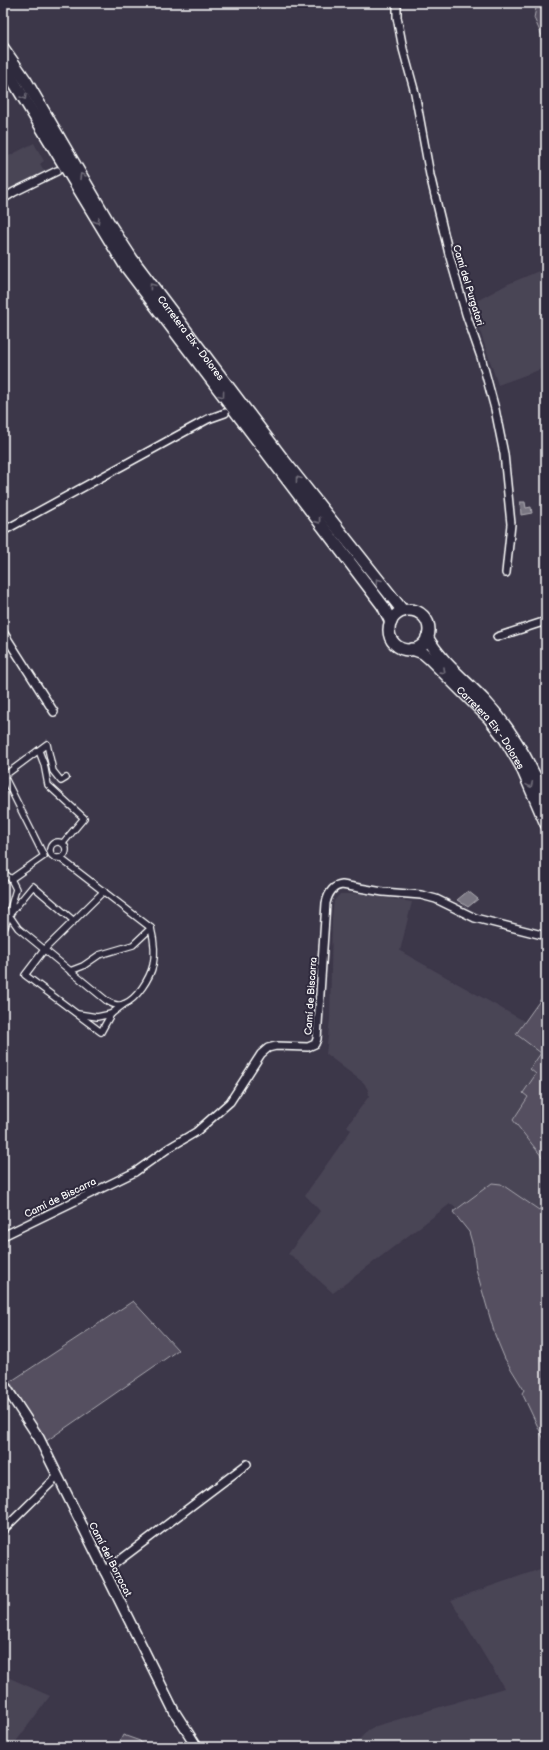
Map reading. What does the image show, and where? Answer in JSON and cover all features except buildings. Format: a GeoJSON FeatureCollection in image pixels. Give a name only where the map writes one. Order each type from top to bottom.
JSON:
{"type":"FeatureCollection","features":[{"type":"Feature","properties":{"kind":"main road","name":"Carretera Elx - Dolores"},"geometry":{"type":"LineString","coordinates":[[3,48],[26,81],[132,259],[282,458],[402,611]]}},
{"type":"Feature","properties":{"kind":"main road","name":"Carretera Elx - Dolores"},"geometry":{"type":"LineString","coordinates":[[3,64],[126,267],[383,606],[391,622]]}},
{"type":"Feature","properties":{"kind":"main road"},"geometry":{"type":"LineString","coordinates":[[413,610],[424,616],[428,626],[427,637],[423,644],[412,649],[403,648],[394,643],[390,632],[391,622],[402,611],[413,610]]}},
{"type":"Feature","properties":{"kind":"main road","name":"Carretera Elx - Dolores"},"geometry":{"type":"LineString","coordinates":[[427,637],[437,652],[484,700],[505,724],[530,766],[546,801]]}},
{"type":"Feature","properties":{"kind":"main road","name":"Carretera Elx - Dolores"},"geometry":{"type":"LineString","coordinates":[[412,649],[423,653],[430,658],[497,728],[521,766],[546,824]]}},
{"type":"Feature","properties":{"kind":"street","name":"Camí del Purgatori"},"geometry":{"type":"LineString","coordinates":[[397,3],[397,17],[403,49],[415,93],[430,175],[449,254],[457,285],[481,357],[495,409],[510,499],[511,524],[506,573]]}},
{"type":"Feature","properties":{"kind":"street"},"geometry":{"type":"LineString","coordinates":[[3,199],[57,171]]}},
{"type":"Feature","properties":{"kind":"street"},"geometry":{"type":"LineString","coordinates":[[3,531],[208,419],[225,413]]}},
{"type":"Feature","properties":{"kind":"street"},"geometry":{"type":"LineString","coordinates":[[497,637],[546,621]]}},
{"type":"Feature","properties":{"kind":"street"},"geometry":{"type":"LineString","coordinates":[[3,632],[54,712]]}},
{"type":"Feature","properties":{"kind":"street"},"geometry":{"type":"LineString","coordinates":[[44,856],[4,775],[47,744],[54,771],[61,781],[66,778]]}},
{"type":"Feature","properties":{"kind":"street"},"geometry":{"type":"LineString","coordinates":[[39,751],[44,764],[48,785],[84,818],[63,843]]}},
{"type":"Feature","properties":{"kind":"street"},"geometry":{"type":"LineString","coordinates":[[11,879],[50,852],[52,844],[57,842],[63,843]]}},
{"type":"Feature","properties":{"kind":"street"},"geometry":{"type":"LineString","coordinates":[[60,858],[65,853],[66,848],[63,843]]}},
{"type":"Feature","properties":{"kind":"street"},"geometry":{"type":"LineString","coordinates":[[50,852],[54,858],[60,858],[104,891],[151,928],[155,945],[154,964],[148,981],[137,993],[111,1014],[101,1032],[25,975],[44,950],[104,891]]}},
{"type":"Feature","properties":{"kind":"street"},"geometry":{"type":"LineString","coordinates":[[3,872],[11,879],[16,889],[5,927]]}},
{"type":"Feature","properties":{"kind":"street","name":"Camí de Biscarra"},"geometry":{"type":"LineString","coordinates":[[3,1236],[135,1172],[169,1148],[196,1132],[230,1102],[261,1054],[268,1048],[276,1046],[308,1047],[315,1044],[317,1039],[326,904],[330,893],[336,886],[342,885],[383,892],[421,895],[436,900],[475,918],[546,936]]}},
{"type":"Feature","properties":{"kind":"street"},"geometry":{"type":"LineString","coordinates":[[9,915],[33,886],[74,921]]}},
{"type":"Feature","properties":{"kind":"street"},"geometry":{"type":"LineString","coordinates":[[9,915],[18,928],[107,1001],[115,1005],[124,1004]]}},
{"type":"Feature","properties":{"kind":"street"},"geometry":{"type":"LineString","coordinates":[[70,971],[83,966],[99,955],[133,945],[151,928]]}},
{"type":"Feature","properties":{"kind":"street"},"geometry":{"type":"LineString","coordinates":[[74,1012],[97,1017],[111,1014]]}},
{"type":"Feature","properties":{"kind":"street","name":"Camí del Borrocat"},"geometry":{"type":"LineString","coordinates":[[3,1383],[39,1438],[174,1711],[197,1747]]}},
{"type":"Feature","properties":{"kind":"street"},"geometry":{"type":"LineString","coordinates":[[104,1572],[247,1464]]}},
{"type":"Feature","properties":{"kind":"street"},"geometry":{"type":"LineString","coordinates":[[3,1530],[58,1476]]}},
{"type":"Feature","properties":{"kind":"shaded area"},"geometry":{"type":"Polygon","coordinates":[[[537,3],[546,3],[546,45],[534,18],[537,3]]]}},
{"type":"Feature","properties":{"kind":"shaded area"},"geometry":{"type":"Polygon","coordinates":[[[34,143],[44,161],[40,164],[44,170],[48,169],[50,173],[3,196],[3,159],[34,143]]]}},
{"type":"Feature","properties":{"kind":"shaded area"},"geometry":{"type":"Polygon","coordinates":[[[546,268],[546,363],[539,370],[498,385],[471,304],[508,284],[546,268]]]}},
{"type":"Feature","properties":{"kind":"shaded area"},"geometry":{"type":"Polygon","coordinates":[[[520,502],[525,502],[526,508],[531,507],[532,513],[521,515],[520,502]]]}},
{"type":"Feature","properties":{"kind":"shaded area"},"geometry":{"type":"Polygon","coordinates":[[[468,891],[478,899],[468,907],[457,900],[468,891]]]}},
{"type":"Feature","properties":{"kind":"shaded area"},"geometry":{"type":"Polygon","coordinates":[[[340,894],[362,894],[412,902],[400,951],[524,1021],[516,1034],[541,1053],[530,1069],[536,1074],[523,1093],[528,1096],[513,1120],[546,1162],[546,1201],[539,1210],[501,1184],[458,1209],[450,1204],[333,1293],[288,1254],[320,1211],[305,1195],[351,1130],[347,1126],[369,1096],[368,1090],[364,1083],[326,1054],[330,1019],[332,918],[334,901],[340,894]]]}},
{"type":"Feature","properties":{"kind":"shaded area"},"geometry":{"type":"Polygon","coordinates":[[[546,992],[546,1067],[544,1073],[546,1075],[546,1162],[513,1120],[528,1097],[523,1093],[536,1074],[530,1069],[541,1053],[516,1034],[546,992]]]}},
{"type":"Feature","properties":{"kind":"shaded area"},"geometry":{"type":"Polygon","coordinates":[[[492,1183],[501,1184],[539,1210],[546,1201],[546,1444],[522,1393],[524,1390],[505,1359],[495,1335],[476,1269],[473,1246],[469,1232],[453,1212],[492,1183]]]}},
{"type":"Feature","properties":{"kind":"shaded area"},"geometry":{"type":"Polygon","coordinates":[[[133,1301],[178,1350],[45,1442],[10,1382],[133,1301]]]}},
{"type":"Feature","properties":{"kind":"shaded area"},"geometry":{"type":"Polygon","coordinates":[[[546,1567],[546,1747],[352,1747],[368,1730],[376,1726],[504,1688],[451,1600],[546,1567]]]}},
{"type":"Feature","properties":{"kind":"shaded area"},"geometry":{"type":"Polygon","coordinates":[[[3,1675],[50,1696],[12,1747],[3,1747],[3,1675]]]}},
{"type":"Feature","properties":{"kind":"shaded area"},"geometry":{"type":"Polygon","coordinates":[[[123,1735],[140,1741],[144,1747],[117,1747],[123,1735]]]}}]}
